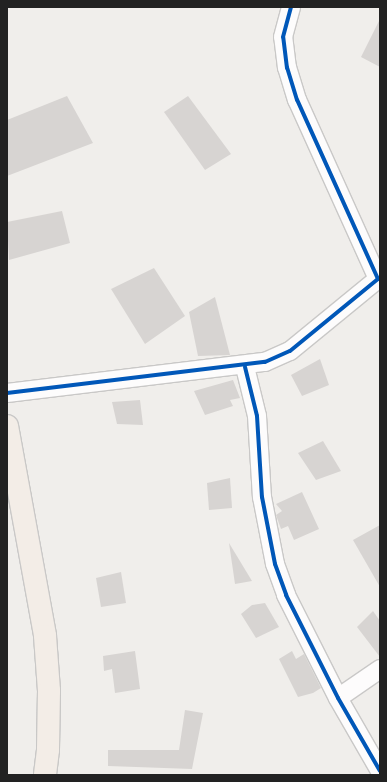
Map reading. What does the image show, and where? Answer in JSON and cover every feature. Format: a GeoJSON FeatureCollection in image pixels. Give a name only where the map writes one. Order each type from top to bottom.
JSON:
{"type":"FeatureCollection","features":[{"type":"Feature","properties":{"kind":"main road"},"geometry":{"type":"LineString","coordinates":[[7,426],[45,636],[49,691],[48,750],[45,775]]}},
{"type":"Feature","properties":{"kind":"street"},"geometry":{"type":"LineString","coordinates":[[7,393],[245,367],[265,362],[290,351],[379,280],[298,100],[287,68],[283,38],[291,7]]}},
{"type":"Feature","properties":{"kind":"street"},"geometry":{"type":"LineString","coordinates":[[245,367],[258,424],[262,497],[275,564],[286,595],[338,698],[380,771]]}},
{"type":"Feature","properties":{"kind":"street"},"geometry":{"type":"LineString","coordinates":[[338,698],[380,668]]}},
{"type":"Feature","properties":{"kind":"building"},"geometry":{"type":"Polygon","coordinates":[[[380,19],[380,67],[361,57],[380,19]]]}},
{"type":"Feature","properties":{"kind":"building"},"geometry":{"type":"Polygon","coordinates":[[[67,96],[93,143],[7,176],[7,120],[67,96]]]}},
{"type":"Feature","properties":{"kind":"building"},"geometry":{"type":"Polygon","coordinates":[[[188,96],[231,154],[205,170],[164,112],[188,96]]]}},
{"type":"Feature","properties":{"kind":"building"},"geometry":{"type":"Polygon","coordinates":[[[62,211],[70,243],[9,260],[7,222],[62,211]]]}},
{"type":"Feature","properties":{"kind":"building"},"geometry":{"type":"Polygon","coordinates":[[[154,268],[185,316],[145,344],[111,289],[154,268]]]}},
{"type":"Feature","properties":{"kind":"building"},"geometry":{"type":"Polygon","coordinates":[[[215,297],[230,355],[198,356],[189,312],[215,297]]]}},
{"type":"Feature","properties":{"kind":"building"},"geometry":{"type":"Polygon","coordinates":[[[320,359],[329,385],[302,396],[291,375],[320,359]]]}},
{"type":"Feature","properties":{"kind":"building"},"geometry":{"type":"Polygon","coordinates":[[[233,380],[240,398],[230,400],[233,406],[205,415],[194,391],[233,380]]]}},
{"type":"Feature","properties":{"kind":"building"},"geometry":{"type":"Polygon","coordinates":[[[140,400],[143,425],[117,424],[112,402],[140,400]]]}},
{"type":"Feature","properties":{"kind":"building"},"geometry":{"type":"Polygon","coordinates":[[[323,441],[341,471],[316,480],[298,453],[323,441]]]}},
{"type":"Feature","properties":{"kind":"building"},"geometry":{"type":"Polygon","coordinates":[[[230,478],[232,508],[209,510],[207,483],[230,478]]]}},
{"type":"Feature","properties":{"kind":"building"},"geometry":{"type":"Polygon","coordinates":[[[302,492],[319,529],[294,540],[288,526],[281,529],[276,515],[282,511],[276,504],[302,492]]]}},
{"type":"Feature","properties":{"kind":"building"},"geometry":{"type":"Polygon","coordinates":[[[380,525],[380,587],[353,540],[380,525]]]}},
{"type":"Feature","properties":{"kind":"building"},"geometry":{"type":"Polygon","coordinates":[[[229,543],[252,581],[235,584],[229,543]]]}},
{"type":"Feature","properties":{"kind":"building"},"geometry":{"type":"Polygon","coordinates":[[[121,572],[126,603],[101,607],[96,578],[121,572]]]}},
{"type":"Feature","properties":{"kind":"building"},"geometry":{"type":"Polygon","coordinates":[[[265,603],[279,627],[256,638],[241,614],[252,605],[265,603]]]}},
{"type":"Feature","properties":{"kind":"building"},"geometry":{"type":"Polygon","coordinates":[[[373,611],[380,621],[380,657],[357,627],[373,611]]]}},
{"type":"Feature","properties":{"kind":"building"},"geometry":{"type":"Polygon","coordinates":[[[135,651],[140,689],[115,693],[112,669],[104,671],[103,656],[135,651]]]}},
{"type":"Feature","properties":{"kind":"building"},"geometry":{"type":"Polygon","coordinates":[[[292,651],[296,659],[304,654],[321,688],[313,693],[298,697],[279,659],[292,651]]]}},
{"type":"Feature","properties":{"kind":"building"},"geometry":{"type":"Polygon","coordinates":[[[185,710],[203,713],[192,769],[108,766],[108,750],[179,750],[185,710]]]}},
{"type":"Feature","properties":{"kind":"cycle path"},"geometry":{"type":"LineString","coordinates":[[7,393],[265,362],[290,351],[378,279],[297,100],[287,68],[283,37],[291,7]]}},
{"type":"Feature","properties":{"kind":"cycle path"},"geometry":{"type":"LineString","coordinates":[[245,367],[257,416],[262,497],[275,564],[286,595],[338,698],[380,771]]}}]}
